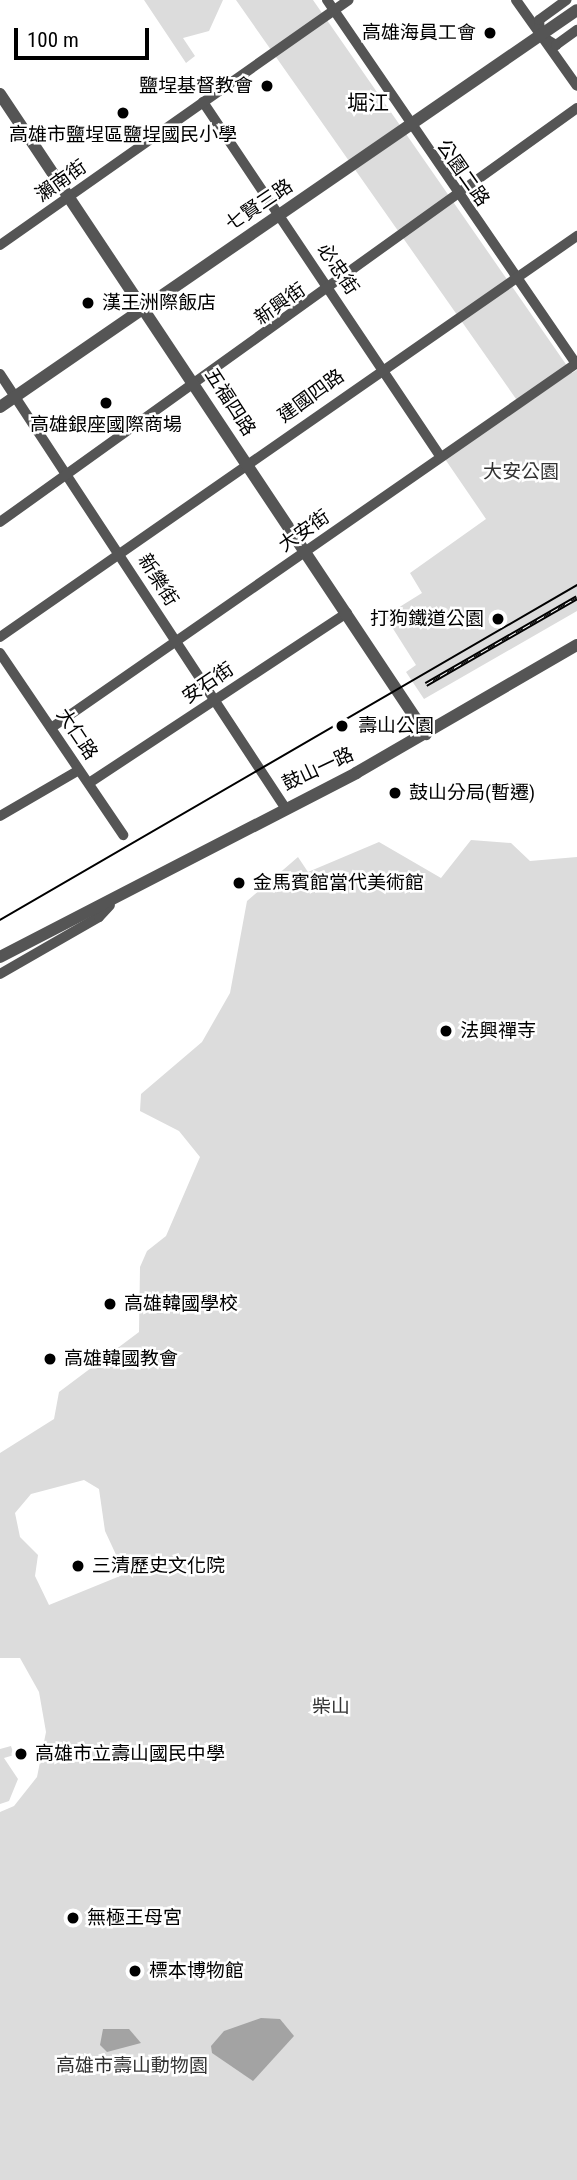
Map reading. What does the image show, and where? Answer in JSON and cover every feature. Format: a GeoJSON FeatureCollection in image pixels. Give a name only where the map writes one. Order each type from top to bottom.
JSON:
{"type":"FeatureCollection","features":[{"type":"Feature","properties":{"kind":"street","name":"公園二路"},"geometry":{"type":"LineString","coordinates":[[327,0],[410,127],[576,363]]}},
{"type":"Feature","properties":{"kind":"street","name":"瀨南街"},"geometry":{"type":"LineString","coordinates":[[0,245],[349,0]]}},
{"type":"Feature","properties":{"kind":"street"},"geometry":{"type":"LineString","coordinates":[[516,0],[577,86]]}},
{"type":"Feature","properties":{"kind":"street"},"geometry":{"type":"LineString","coordinates":[[567,0],[538,20],[541,36],[556,45],[577,29]]}},
{"type":"Feature","properties":{"kind":"street","name":"七賢三路"},"geometry":{"type":"LineString","coordinates":[[0,407],[577,10]]}},
{"type":"Feature","properties":{"kind":"street","name":"五福四路"},"geometry":{"type":"LineString","coordinates":[[1,97],[145,307],[426,734]]}},
{"type":"Feature","properties":{"kind":"street","name":"必忠街"},"geometry":{"type":"LineString","coordinates":[[204,102],[441,457]]}},
{"type":"Feature","properties":{"kind":"street","name":"新興街"},"geometry":{"type":"LineString","coordinates":[[0,522],[331,290],[457,194],[577,108]]}},
{"type":"Feature","properties":{"kind":"street","name":"建國四路"},"geometry":{"type":"LineString","coordinates":[[0,637],[382,366],[577,236]]}},
{"type":"Feature","properties":{"kind":"street","name":"大安街"},"geometry":{"type":"LineString","coordinates":[[51,728],[576,363]]}},
{"type":"Feature","properties":{"kind":"street","name":"新樂街"},"geometry":{"type":"LineString","coordinates":[[0,374],[121,552],[213,701],[284,806]]}},
{"type":"Feature","properties":{"kind":"street","name":"安石街"},"geometry":{"type":"LineString","coordinates":[[89,783],[347,613]]}},
{"type":"Feature","properties":{"kind":"street","name":"鼓山一路"},"geometry":{"type":"LineString","coordinates":[[0,974],[110,905],[284,806],[426,734],[577,645]]}},
{"type":"Feature","properties":{"kind":"street","name":"大仁路"},"geometry":{"type":"LineString","coordinates":[[0,653],[123,835]]}},
{"type":"Feature","properties":{"kind":"street"},"geometry":{"type":"LineString","coordinates":[[0,816],[79,770]]}},
{"type":"Feature","properties":{"kind":"street","name":"鼓山一路"},"geometry":{"type":"LineString","coordinates":[[0,957],[110,905]]}},
{"type":"Feature","properties":{"kind":"green space"},"geometry":{"type":"Polygon","coordinates":[[[144,0],[223,0],[209,31],[183,38],[195,56],[186,63],[144,0]]]}},
{"type":"Feature","properties":{"kind":"green space","name":"大安公園"},"geometry":{"type":"Polygon","coordinates":[[[236,0],[313,0],[572,373],[577,370],[577,611],[424,699],[406,672],[416,665],[385,616],[422,593],[410,573],[486,519],[445,459],[521,406],[236,0]]]}},
{"type":"Feature","properties":{"kind":"green space","name":"柴山"},"geometry":{"type":"Polygon","coordinates":[[[471,840],[511,843],[530,861],[577,857],[577,2180],[0,2180],[0,1812],[14,1806],[37,1777],[46,1732],[39,1692],[20,1658],[0,1658],[0,1453],[54,1419],[59,1392],[139,1332],[140,1267],[147,1251],[166,1236],[200,1157],[179,1131],[140,1111],[141,1094],[202,1042],[230,993],[247,901],[298,857],[308,872],[379,842],[441,878],[471,840]],[[84,1480],[31,1494],[15,1513],[20,1537],[38,1555],[35,1576],[49,1605],[125,1574],[105,1531],[99,1489],[84,1480]]]}},
{"type":"Feature","properties":{"kind":"green space"},"geometry":{"type":"Polygon","coordinates":[[[11,1746],[14,1755],[4,1758],[18,1779],[9,1801],[0,1804],[0,1749],[11,1746]]]}},
{"type":"Feature","properties":{"kind":"shaded area"},"geometry":{"type":"Polygon","coordinates":[[[261,2018],[280,2019],[294,2036],[253,2081],[212,2053],[211,2046],[224,2031],[261,2018]]]}},
{"type":"Feature","properties":{"kind":"shaded area"},"geometry":{"type":"Polygon","coordinates":[[[103,2029],[129,2029],[141,2043],[107,2052],[100,2045],[103,2029]]]}},
{"type":"Feature","properties":{"kind":"tram line"},"geometry":{"type":"LineString","coordinates":[[0,920],[577,585]]}},
{"type":"Feature","properties":{"kind":"railway"},"geometry":{"type":"LineString","coordinates":[[426,684],[577,597]]}},
{"type":"Feature","properties":{"kind":"place","name":"高雄海員工會"},"geometry":{"type":"Point","coordinates":[490,33]}},
{"type":"Feature","properties":{"kind":"place","name":"鹽埕基督教會"},"geometry":{"type":"Point","coordinates":[267,86]}},
{"type":"Feature","properties":{"kind":"place","name":"高雄市鹽埕區鹽埕國民小學"},"geometry":{"type":"Point","coordinates":[123,113]}},
{"type":"Feature","properties":{"kind":"place","name":"漢王洲際飯店"},"geometry":{"type":"Point","coordinates":[88,303]}},
{"type":"Feature","properties":{"kind":"place","name":"高雄銀座國際商場"},"geometry":{"type":"Point","coordinates":[106,403]}},
{"type":"Feature","properties":{"kind":"place","name":"打狗鐵道公園"},"geometry":{"type":"Point","coordinates":[498,619]}},
{"type":"Feature","properties":{"kind":"place","name":"壽山公園"},"geometry":{"type":"Point","coordinates":[342,726]}},
{"type":"Feature","properties":{"kind":"place","name":"鼓山分局(暫遷)"},"geometry":{"type":"Point","coordinates":[395,793]}},
{"type":"Feature","properties":{"kind":"place","name":"金馬賓館當代美術館"},"geometry":{"type":"Point","coordinates":[239,883]}},
{"type":"Feature","properties":{"kind":"place","name":"法興禪寺"},"geometry":{"type":"Point","coordinates":[446,1031]}},
{"type":"Feature","properties":{"kind":"place","name":"高雄韓國學校"},"geometry":{"type":"Point","coordinates":[110,1304]}},
{"type":"Feature","properties":{"kind":"place","name":"高雄韓國教會"},"geometry":{"type":"Point","coordinates":[50,1359]}},
{"type":"Feature","properties":{"kind":"place","name":"三清歷史文化院"},"geometry":{"type":"Point","coordinates":[78,1566]}},
{"type":"Feature","properties":{"kind":"place","name":"高雄市立壽山國民中學"},"geometry":{"type":"Point","coordinates":[21,1754]}},
{"type":"Feature","properties":{"kind":"place","name":"無極王母宮"},"geometry":{"type":"Point","coordinates":[73,1918]}},
{"type":"Feature","properties":{"kind":"place","name":"標本博物館"},"geometry":{"type":"Point","coordinates":[135,1971]}},
{"type":"Feature","properties":{"kind":"district","name":"堀江"},"geometry":{"type":"Point","coordinates":[368,103]}},
{"type":"Feature","properties":{"kind":"park label","name":"高雄市壽山動物園"},"geometry":{"type":"Point","coordinates":[132,2066]}}]}
